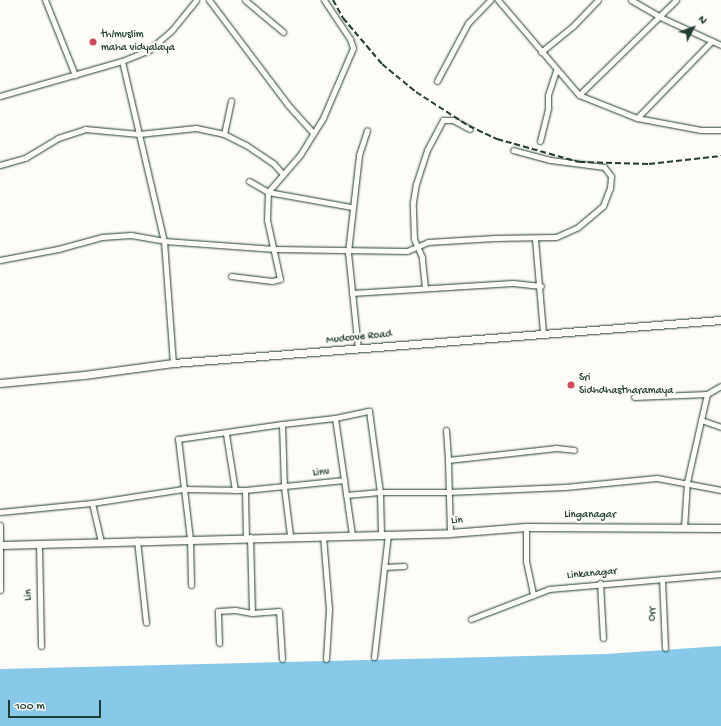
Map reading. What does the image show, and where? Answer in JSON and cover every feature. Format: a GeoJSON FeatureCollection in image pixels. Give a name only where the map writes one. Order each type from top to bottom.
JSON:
{"type":"FeatureCollection","features":[{"type":"Feature","properties":{"kind":"street"},"geometry":{"type":"LineString","coordinates":[[45,0],[75,75]]}},
{"type":"Feature","properties":{"kind":"street"},"geometry":{"type":"LineString","coordinates":[[0,96],[122,61],[159,43],[196,0]]}},
{"type":"Feature","properties":{"kind":"street"},"geometry":{"type":"LineString","coordinates":[[209,0],[288,105],[313,133]]}},
{"type":"Feature","properties":{"kind":"street"},"geometry":{"type":"LineString","coordinates":[[245,0],[283,32]]}},
{"type":"Feature","properties":{"kind":"street"},"geometry":{"type":"LineString","coordinates":[[231,276],[277,281],[280,278],[267,220],[268,192],[313,133],[333,99],[353,48],[350,39],[324,0]]}},
{"type":"Feature","properties":{"kind":"street"},"geometry":{"type":"LineString","coordinates":[[436,81],[468,23],[490,0]]}},
{"type":"Feature","properties":{"kind":"street"},"geometry":{"type":"LineString","coordinates":[[498,0],[556,72],[579,95],[637,118],[701,130],[721,130]]}},
{"type":"Feature","properties":{"kind":"street"},"geometry":{"type":"LineString","coordinates":[[541,52],[573,26],[598,0]]}},
{"type":"Feature","properties":{"kind":"street"},"geometry":{"type":"LineString","coordinates":[[631,0],[660,17],[721,45]]}},
{"type":"Feature","properties":{"kind":"street"},"geometry":{"type":"LineString","coordinates":[[579,95],[676,0]]}},
{"type":"Feature","properties":{"kind":"street"},"geometry":{"type":"LineString","coordinates":[[637,118],[712,41]]}},
{"type":"Feature","properties":{"kind":"street"},"geometry":{"type":"LineString","coordinates":[[122,61],[164,241],[173,363]]}},
{"type":"Feature","properties":{"kind":"street"},"geometry":{"type":"LineString","coordinates":[[540,141],[548,108],[548,95],[556,72]]}},
{"type":"Feature","properties":{"kind":"street"},"geometry":{"type":"LineString","coordinates":[[224,134],[232,101]]}},
{"type":"Feature","properties":{"kind":"street"},"geometry":{"type":"LineString","coordinates":[[425,288],[422,258],[416,248],[413,229],[414,192],[433,138],[446,118],[470,129]]}},
{"type":"Feature","properties":{"kind":"street"},"geometry":{"type":"LineString","coordinates":[[0,166],[26,158],[58,138],[85,129],[139,134],[196,128],[224,134],[273,163],[283,174]]}},
{"type":"Feature","properties":{"kind":"street"},"geometry":{"type":"LineString","coordinates":[[358,349],[348,252],[351,207],[358,155],[367,130]]}},
{"type":"Feature","properties":{"kind":"street"},"geometry":{"type":"LineString","coordinates":[[0,260],[58,249],[102,237],[131,235],[164,241],[274,250],[348,252],[407,251],[428,242],[495,238],[536,239],[563,235],[596,214],[606,199],[611,176],[604,166],[550,160],[513,150]]}},
{"type":"Feature","properties":{"kind":"street"},"geometry":{"type":"LineString","coordinates":[[249,181],[268,192],[351,207]]}},
{"type":"Feature","properties":{"kind":"street"},"geometry":{"type":"LineString","coordinates":[[536,239],[541,286],[543,333]]}},
{"type":"Feature","properties":{"kind":"street"},"geometry":{"type":"LineString","coordinates":[[352,293],[513,283],[541,286]]}},
{"type":"Feature","properties":{"kind":"street","name":"Mudcove Road"},"geometry":{"type":"LineString","coordinates":[[0,383],[84,375],[173,363],[721,320]]}},
{"type":"Feature","properties":{"kind":"street"},"geometry":{"type":"LineString","coordinates":[[634,397],[707,394],[721,386]]}},
{"type":"Feature","properties":{"kind":"street"},"geometry":{"type":"LineString","coordinates":[[684,528],[686,482],[707,394]]}},
{"type":"Feature","properties":{"kind":"street"},"geometry":{"type":"LineString","coordinates":[[191,585],[190,539],[178,439],[226,434],[282,424],[335,418],[369,410],[385,534],[384,567],[374,657]]}},
{"type":"Feature","properties":{"kind":"street"},"geometry":{"type":"LineString","coordinates":[[335,418],[344,480]]}},
{"type":"Feature","properties":{"kind":"street"},"geometry":{"type":"LineString","coordinates":[[701,420],[721,427]]}},
{"type":"Feature","properties":{"kind":"street"},"geometry":{"type":"LineString","coordinates":[[282,424],[284,487],[290,535]]}},
{"type":"Feature","properties":{"kind":"street"},"geometry":{"type":"LineString","coordinates":[[446,430],[450,533]]}},
{"type":"Feature","properties":{"kind":"street"},"geometry":{"type":"LineString","coordinates":[[226,434],[235,490]]}},
{"type":"Feature","properties":{"kind":"street"},"geometry":{"type":"LineString","coordinates":[[448,460],[556,448],[574,450]]}},
{"type":"Feature","properties":{"kind":"street"},"geometry":{"type":"LineString","coordinates":[[346,495],[380,492],[448,492],[565,487],[657,478],[686,482],[721,490]]}},
{"type":"Feature","properties":{"kind":"street","name":"Linv"},"geometry":{"type":"LineString","coordinates":[[245,490],[344,480],[352,535]]}},
{"type":"Feature","properties":{"kind":"street"},"geometry":{"type":"LineString","coordinates":[[0,512],[92,503],[183,489],[245,490],[252,613]]}},
{"type":"Feature","properties":{"kind":"street"},"geometry":{"type":"LineString","coordinates":[[92,503],[101,542]]}},
{"type":"Feature","properties":{"kind":"street"},"geometry":{"type":"LineString","coordinates":[[0,525],[0,590]]}},
{"type":"Feature","properties":{"kind":"street"},"geometry":{"type":"LineString","coordinates":[[526,527],[526,561],[533,595]]}},
{"type":"Feature","properties":{"kind":"street","name":"Linganagar"},"geometry":{"type":"LineString","coordinates":[[526,527],[721,528]]}},
{"type":"Feature","properties":{"kind":"street","name":"Lin"},"geometry":{"type":"LineString","coordinates":[[1,545],[248,538],[290,535],[322,536],[450,533],[526,527]]}},
{"type":"Feature","properties":{"kind":"street"},"geometry":{"type":"LineString","coordinates":[[322,536],[329,609],[326,659]]}},
{"type":"Feature","properties":{"kind":"street"},"geometry":{"type":"LineString","coordinates":[[137,540],[146,623]]}},
{"type":"Feature","properties":{"kind":"street","name":"Lin"},"geometry":{"type":"LineString","coordinates":[[39,544],[41,646]]}},
{"type":"Feature","properties":{"kind":"street"},"geometry":{"type":"LineString","coordinates":[[384,567],[404,566]]}},
{"type":"Feature","properties":{"kind":"street","name":"Linkanagar"},"geometry":{"type":"LineString","coordinates":[[471,619],[533,595],[562,587],[721,574]]}},
{"type":"Feature","properties":{"kind":"street","name":"Orr"},"geometry":{"type":"LineString","coordinates":[[662,579],[664,648]]}},
{"type":"Feature","properties":{"kind":"street"},"geometry":{"type":"LineString","coordinates":[[600,583],[603,638]]}},
{"type":"Feature","properties":{"kind":"street"},"geometry":{"type":"LineString","coordinates":[[219,642],[218,612],[235,610],[252,613],[279,611],[282,659]]}},
{"type":"Feature","properties":{"kind":"water"},"geometry":{"type":"Polygon","coordinates":[[[721,646],[721,726],[0,726],[0,669],[606,654],[721,646]]]}},
{"type":"Feature","properties":{"kind":"railway"},"geometry":{"type":"LineString","coordinates":[[333,0],[343,18],[382,64],[416,92],[469,126],[497,139],[579,162],[649,164],[721,156]]}},
{"type":"Feature","properties":{"kind":"place","name":"th/muslim maha vidyalaya"},"geometry":{"type":"Point","coordinates":[93,42]}},
{"type":"Feature","properties":{"kind":"place","name":"Sri Sidhdhastharamaya"},"geometry":{"type":"Point","coordinates":[571,385]}}]}
